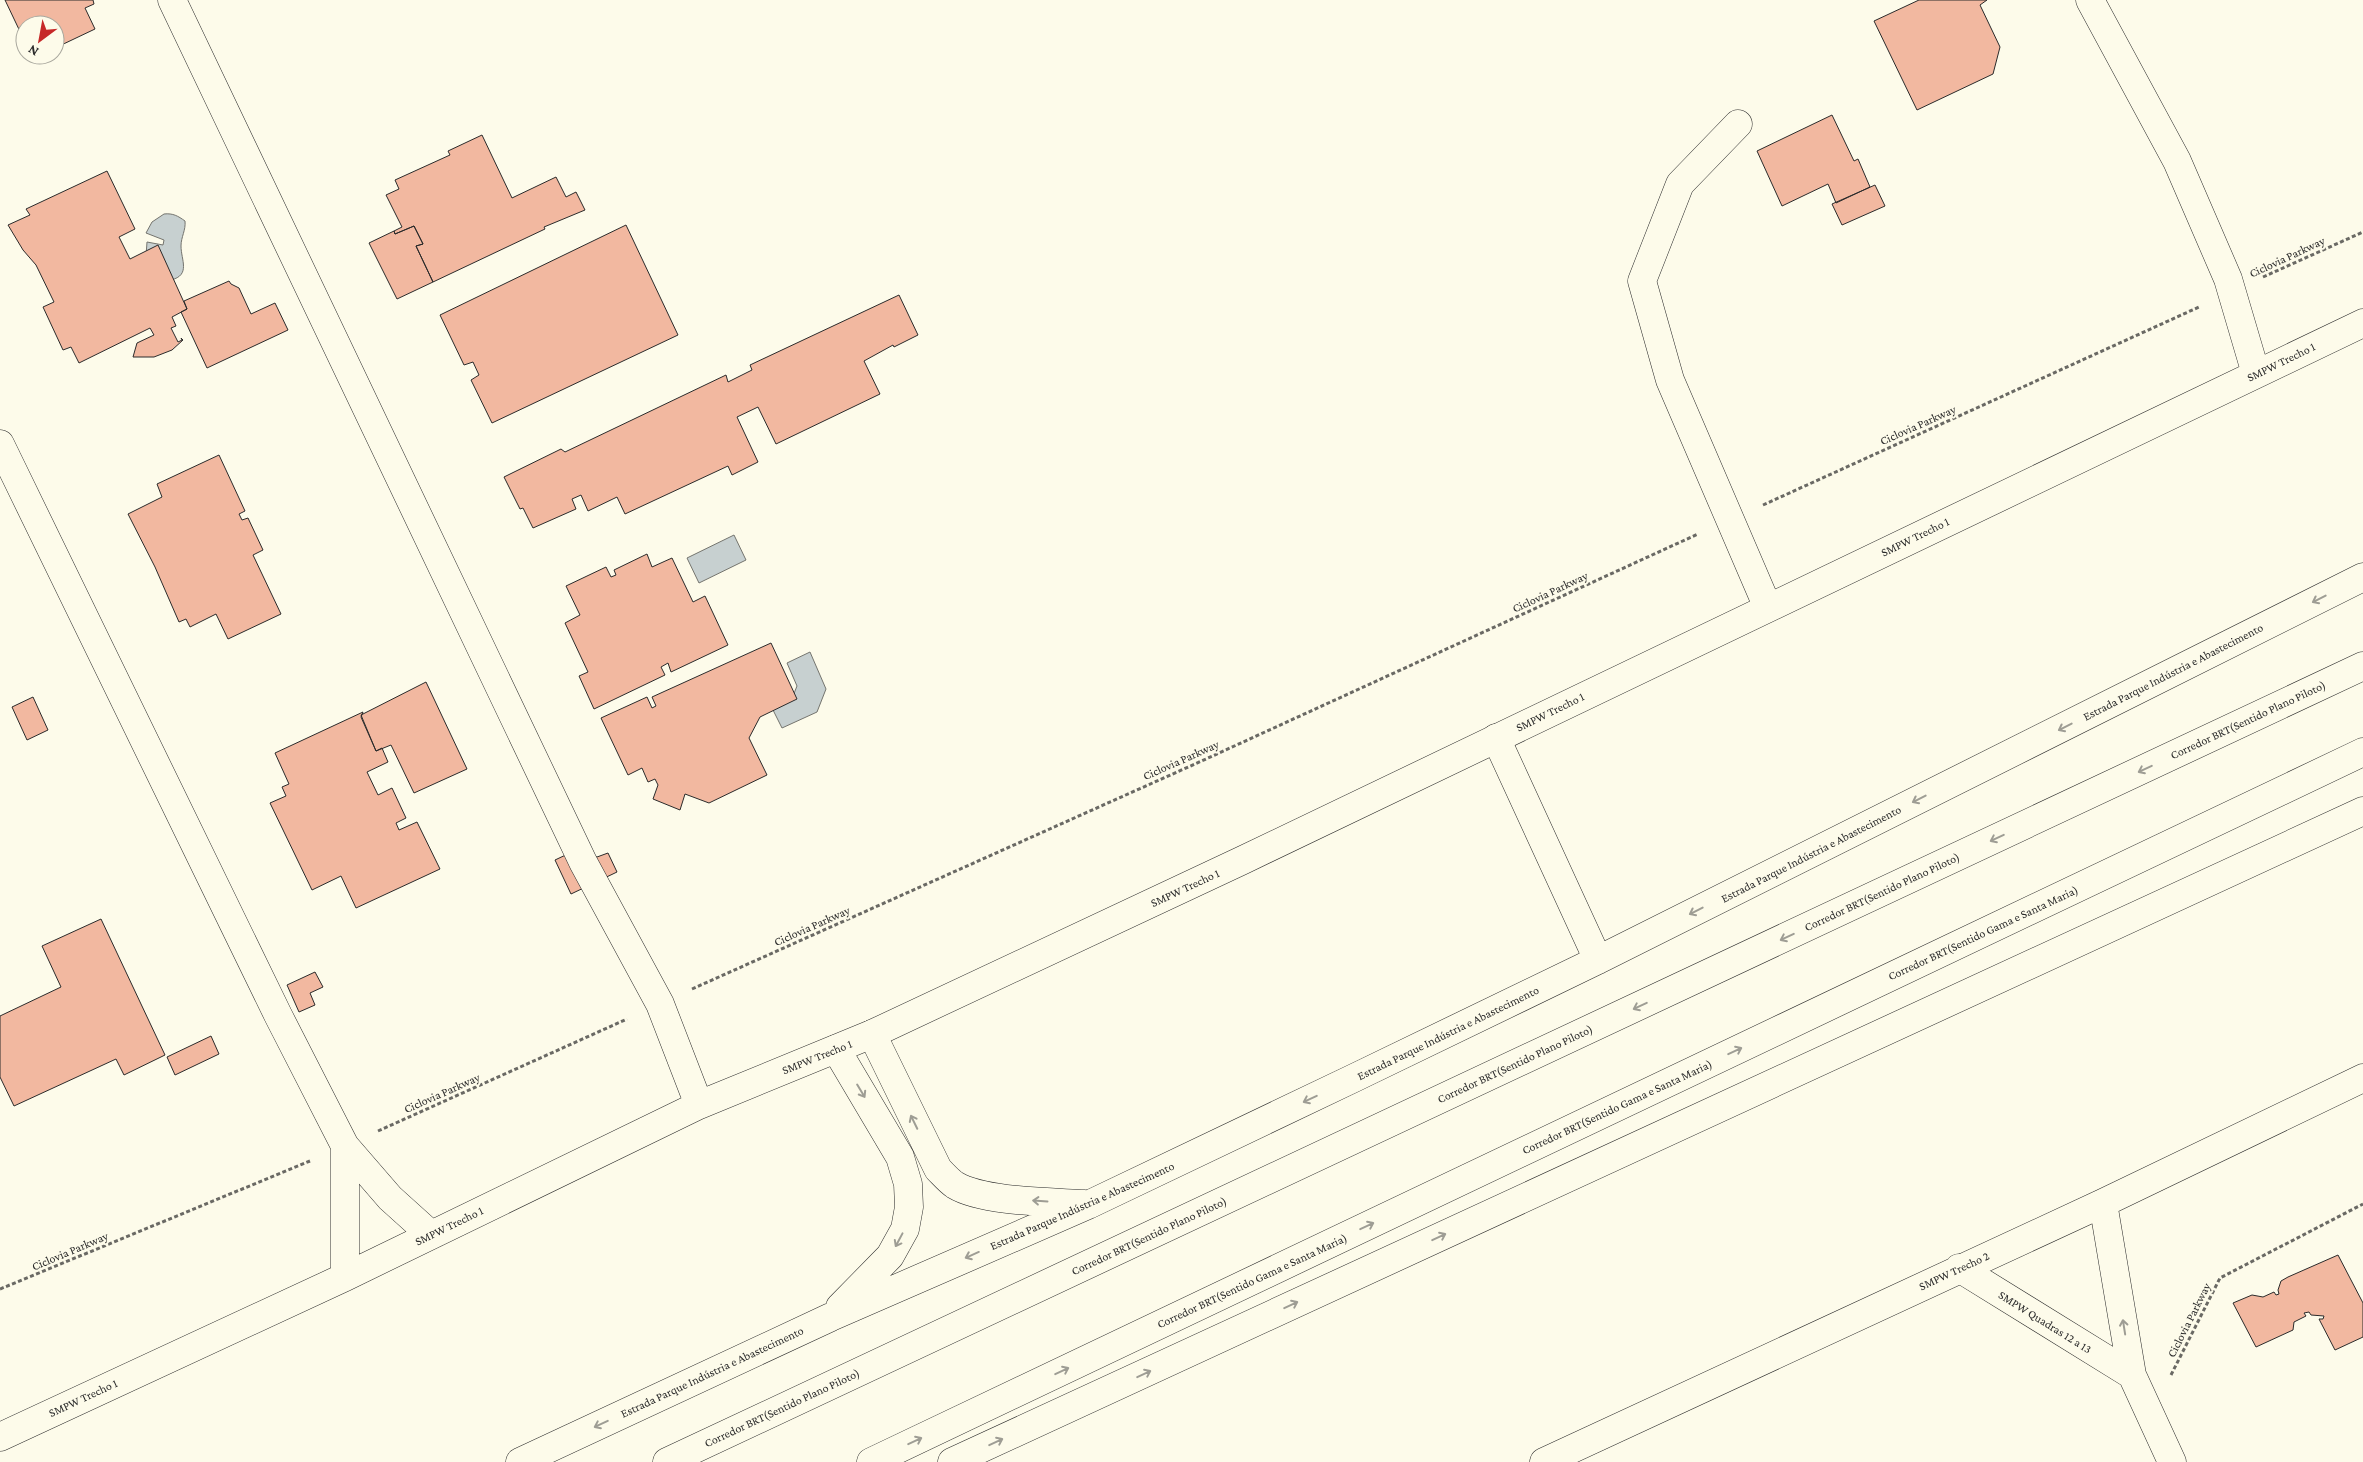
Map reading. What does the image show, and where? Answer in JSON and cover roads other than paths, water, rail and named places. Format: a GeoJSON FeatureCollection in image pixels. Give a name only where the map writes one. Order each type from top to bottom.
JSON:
{"type":"FeatureCollection","features":[{"type":"Feature","properties":{"kind":"main road"},"geometry":{"type":"LineString","coordinates":[[172,0],[583,862],[660,1004],[700,1105]]}},
{"type":"Feature","properties":{"kind":"main road"},"geometry":{"type":"LineString","coordinates":[[2090,0],[2177,162],[2232,292],[2256,374]]}},
{"type":"Feature","properties":{"kind":"main road"},"geometry":{"type":"LineString","coordinates":[[1738,124],[1680,184],[1642,281],[1670,380],[1768,608]]}},
{"type":"Feature","properties":{"kind":"main road","name":"SMPW Trecho 1"},"geometry":{"type":"LineString","coordinates":[[0,1436],[345,1277],[700,1105],[872,1034],[1243,860],[2363,323]]}},
{"type":"Feature","properties":{"kind":"main road"},"geometry":{"type":"LineString","coordinates":[[0,444],[273,1006],[345,1146],[390,1198],[431,1235]]}},
{"type":"Feature","properties":{"kind":"main road","name":"Estrada Parque Indústria e Abastecimento"},"geometry":{"type":"LineString","coordinates":[[520,1462],[831,1317],[1088,1205],[1598,960],[2363,577]]}},
{"type":"Feature","properties":{"kind":"main road","name":"Corredor BRT(Sentido Plano Piloto)"},"geometry":{"type":"LineString","coordinates":[[667,1462],[2363,666]]}},
{"type":"Feature","properties":{"kind":"main road"},"geometry":{"type":"LineString","coordinates":[[1496,738],[1598,960]]}},
{"type":"Feature","properties":{"kind":"main road","name":"Corredor BRT(Sentido Gama e Santa Maria)"},"geometry":{"type":"LineString","coordinates":[[871,1462],[2363,752]]}},
{"type":"Feature","properties":{"kind":"main road"},"geometry":{"type":"LineString","coordinates":[[952,1462],[2363,811]]}},
{"type":"Feature","properties":{"kind":"main road"},"geometry":{"type":"LineString","coordinates":[[872,1034],[934,1162],[938,1169],[955,1185],[979,1193],[1023,1200],[1088,1205]]}},
{"type":"Feature","properties":{"kind":"main road"},"geometry":{"type":"LineString","coordinates":[[831,1317],[890,1256],[905,1229],[910,1207],[908,1184],[900,1157],[836,1049]]}},
{"type":"Feature","properties":{"kind":"main road","name":"SMPW Trecho 2"},"geometry":{"type":"LineString","coordinates":[[1544,1462],[1959,1268],[2103,1203],[2363,1078]]}},
{"type":"Feature","properties":{"kind":"main road"},"geometry":{"type":"LineString","coordinates":[[345,1146],[345,1277]]}},
{"type":"Feature","properties":{"kind":"main road"},"geometry":{"type":"LineString","coordinates":[[2103,1203],[2132,1376],[2172,1462]]}},
{"type":"Feature","properties":{"kind":"main road","name":"SMPW Quadras 12 a 13"},"geometry":{"type":"LineString","coordinates":[[1959,1268],[2132,1376]]}}]}
